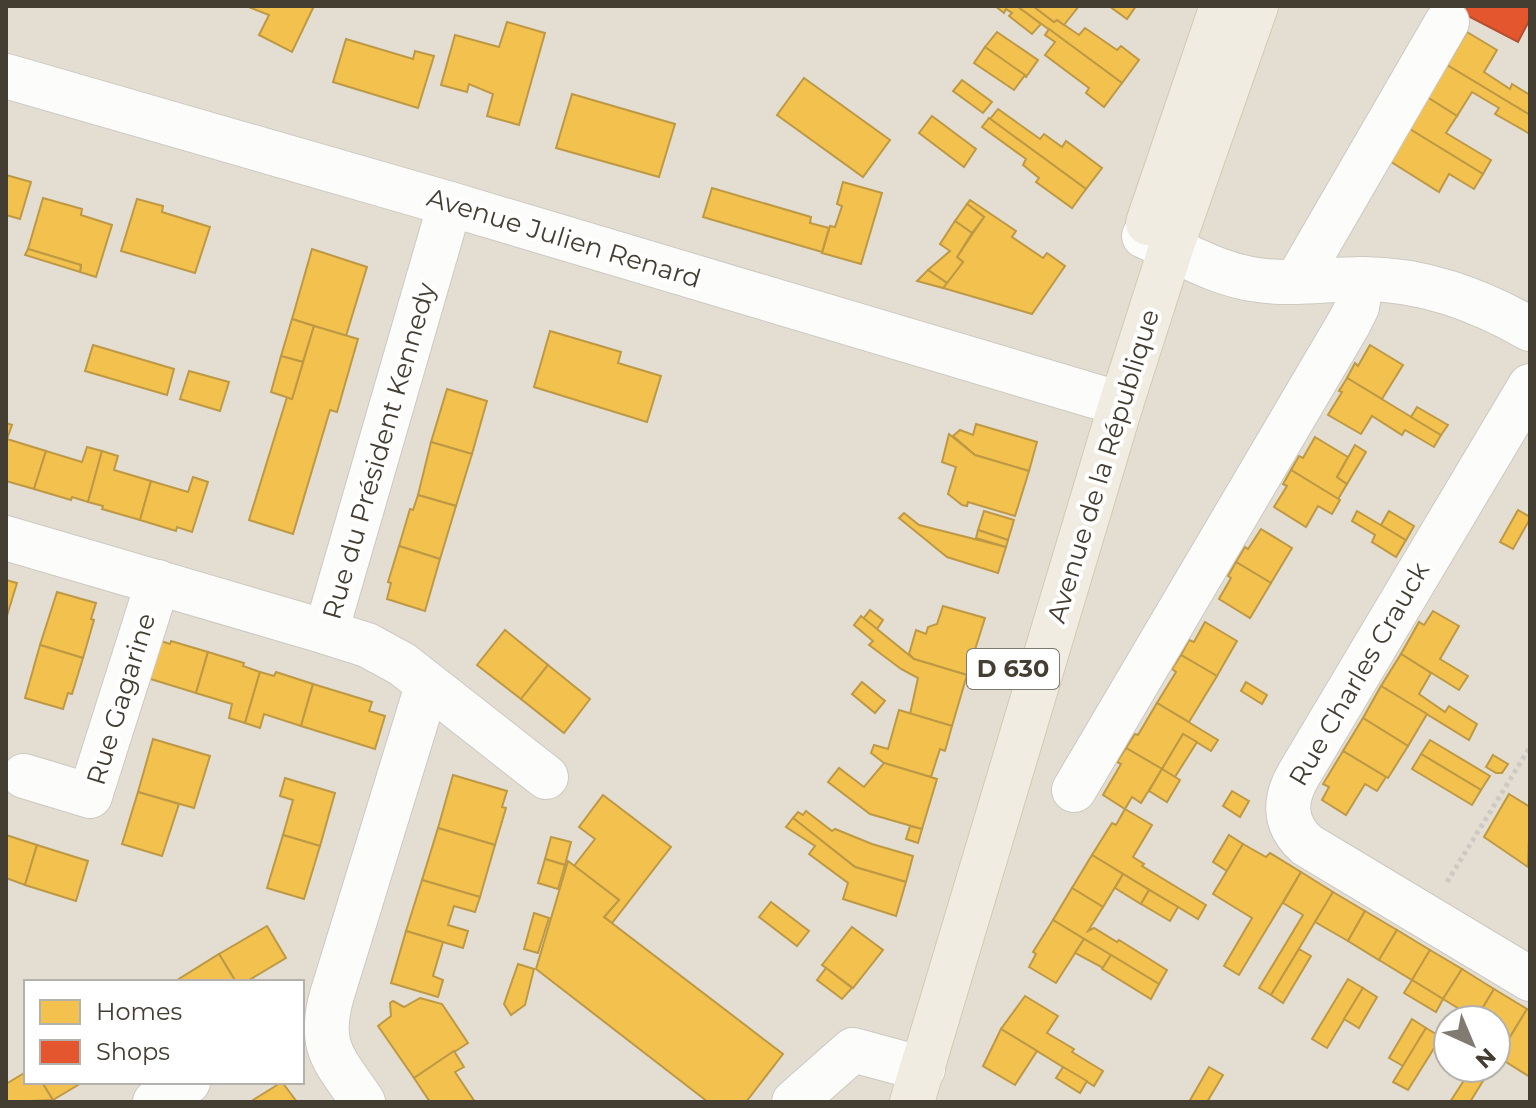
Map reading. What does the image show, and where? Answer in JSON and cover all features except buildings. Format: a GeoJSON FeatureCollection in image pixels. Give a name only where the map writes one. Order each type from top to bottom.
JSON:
{"type":"FeatureCollection","features":[{"type":"Feature","properties":{"kind":"main road","name":"Avenue de la République"},"geometry":{"type":"LineString","coordinates":[[908,1088],[1157,242],[1222,6]]}},
{"type":"Feature","properties":{"kind":"main road","name":"Avenue de la République"},"geometry":{"type":"LineString","coordinates":[[1157,242],[1256,6]]}},
{"type":"Feature","properties":{"kind":"street"},"geometry":{"type":"LineString","coordinates":[[1297,281],[1447,22]]}},
{"type":"Feature","properties":{"kind":"street","name":"Avenue Julien Renard"},"geometry":{"type":"LineString","coordinates":[[6,76],[450,204],[1108,400]]}},
{"type":"Feature","properties":{"kind":"street","name":"Rue du Président Kennedy"},"geometry":{"type":"LineString","coordinates":[[450,204],[326,632],[385,654],[402,664],[546,777]]}},
{"type":"Feature","properties":{"kind":"street"},"geometry":{"type":"LineString","coordinates":[[1157,242],[1234,275],[1256,280],[1403,281],[1471,299],[1530,329]]}},
{"type":"Feature","properties":{"kind":"street"},"geometry":{"type":"LineString","coordinates":[[1074,790],[1349,323],[1357,307],[1362,279]]}},
{"type":"Feature","properties":{"kind":"street","name":"Rue Charles Crauck"},"geometry":{"type":"LineString","coordinates":[[1530,386],[1299,774],[1288,799],[1288,820],[1307,845],[1530,979]]}},
{"type":"Feature","properties":{"kind":"street","name":"Rue Gagarine"},"geometry":{"type":"LineString","coordinates":[[6,538],[326,632]]}},
{"type":"Feature","properties":{"kind":"street","name":"Rue Gagarine"},"geometry":{"type":"LineString","coordinates":[[24,776],[90,796],[158,582]]}},
{"type":"Feature","properties":{"kind":"street"},"geometry":{"type":"LineString","coordinates":[[363,1102],[313,1026],[332,995],[427,686]]}},
{"type":"Feature","properties":{"kind":"street","name":"Avenue de la République"},"geometry":{"type":"LineString","coordinates":[[794,1102],[853,1050],[908,1088]]}},
{"type":"Feature","properties":{"kind":"street"},"geometry":{"type":"LineString","coordinates":[[155,1102],[185,1084]]}},
{"type":"Feature","properties":{"kind":"path"},"geometry":{"type":"LineString","coordinates":[[1426,916],[1530,747]]}},
{"type":"Feature","properties":{"kind":"shaded area"},"geometry":{"type":"Polygon","coordinates":[[[6,6],[1530,6],[1530,1102],[6,1102],[6,6]]]}}]}
